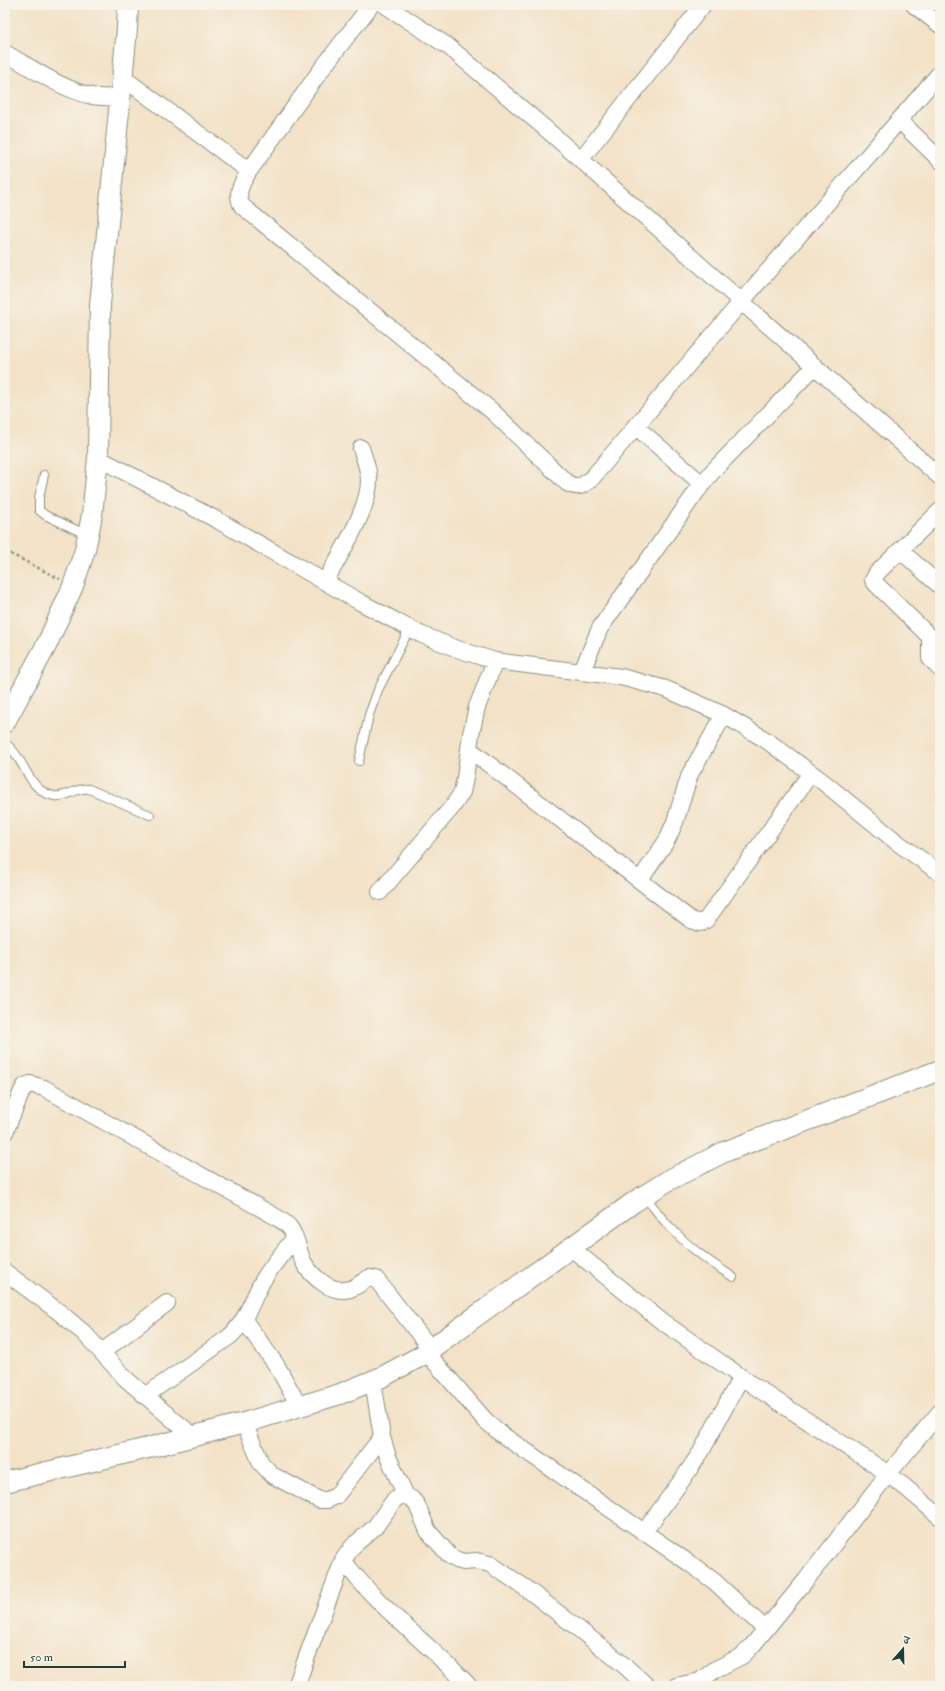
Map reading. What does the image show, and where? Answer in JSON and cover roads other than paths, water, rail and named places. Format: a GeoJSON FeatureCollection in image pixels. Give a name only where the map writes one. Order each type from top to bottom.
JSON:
{"type":"FeatureCollection","features":[{"type":"Feature","properties":{"kind":"street"},"geometry":{"type":"LineString","coordinates":[[5,722],[47,644],[73,586],[85,550],[88,535],[98,458],[100,305],[128,5]]}},
{"type":"Feature","properties":{"kind":"street"},"geometry":{"type":"LineString","coordinates":[[371,5],[332,54],[248,171],[238,193],[239,200],[242,206],[492,411],[567,483],[575,487],[580,487],[586,484],[742,301],[940,73]]}},
{"type":"Feature","properties":{"kind":"street"},"geometry":{"type":"LineString","coordinates":[[385,5],[448,47],[581,159],[940,477]]}},
{"type":"Feature","properties":{"kind":"street"},"geometry":{"type":"LineString","coordinates":[[581,159],[703,5]]}},
{"type":"Feature","properties":{"kind":"street"},"geometry":{"type":"LineString","coordinates":[[914,5],[940,25]]}},
{"type":"Feature","properties":{"kind":"street"},"geometry":{"type":"LineString","coordinates":[[5,53],[61,84],[80,92],[102,98],[120,97]]}},
{"type":"Feature","properties":{"kind":"street"},"geometry":{"type":"LineString","coordinates":[[122,78],[248,171]]}},
{"type":"Feature","properties":{"kind":"street"},"geometry":{"type":"LineString","coordinates":[[899,120],[940,160]]}},
{"type":"Feature","properties":{"kind":"street"},"geometry":{"type":"LineString","coordinates":[[582,671],[600,628],[612,609],[702,484],[815,366]]}},
{"type":"Feature","properties":{"kind":"street"},"geometry":{"type":"LineString","coordinates":[[635,426],[702,484]]}},
{"type":"Feature","properties":{"kind":"street"},"geometry":{"type":"LineString","coordinates":[[325,582],[359,516],[367,495],[369,480],[360,448]]}},
{"type":"Feature","properties":{"kind":"street"},"geometry":{"type":"LineString","coordinates":[[98,458],[219,521],[325,582],[410,628],[460,650],[495,661],[621,677],[666,689],[724,715],[766,740],[811,773],[898,843],[940,873]]}},
{"type":"Feature","properties":{"kind":"street"},"geometry":{"type":"LineString","coordinates":[[940,510],[877,573],[873,580],[930,637],[930,658],[940,669]]}},
{"type":"Feature","properties":{"kind":"street"},"geometry":{"type":"LineString","coordinates":[[900,550],[940,586]]}},
{"type":"Feature","properties":{"kind":"street"},"geometry":{"type":"LineString","coordinates":[[380,892],[453,806],[462,792],[466,778],[470,734],[495,661]]}},
{"type":"Feature","properties":{"kind":"street"},"geometry":{"type":"LineString","coordinates":[[640,880],[667,840],[675,822],[690,774],[724,715]]}},
{"type":"Feature","properties":{"kind":"street"},"geometry":{"type":"LineString","coordinates":[[469,749],[691,920],[700,923],[703,922],[719,902],[811,773]]}},
{"type":"Feature","properties":{"kind":"street"},"geometry":{"type":"LineString","coordinates":[[5,1482],[244,1423],[340,1394],[373,1381],[428,1350],[644,1196],[669,1180],[732,1148],[940,1070]]}},
{"type":"Feature","properties":{"kind":"street"},"geometry":{"type":"LineString","coordinates":[[5,1132],[25,1086],[30,1084],[37,1085],[278,1218],[290,1228],[295,1237],[303,1262],[310,1272],[321,1282],[332,1288],[350,1289],[369,1278],[376,1279],[428,1350],[485,1420],[501,1434],[715,1582],[766,1629]]}},
{"type":"Feature","properties":{"kind":"street"},"geometry":{"type":"LineString","coordinates":[[145,1396],[230,1337],[238,1329],[263,1281],[295,1237]]}},
{"type":"Feature","properties":{"kind":"street"},"geometry":{"type":"LineString","coordinates":[[571,1248],[660,1320],[741,1377],[888,1474],[940,1517]]}},
{"type":"Feature","properties":{"kind":"street"},"geometry":{"type":"LineString","coordinates":[[5,1272],[84,1333],[125,1378],[194,1436]]}},
{"type":"Feature","properties":{"kind":"street"},"geometry":{"type":"LineString","coordinates":[[102,1352],[167,1303]]}},
{"type":"Feature","properties":{"kind":"street"},"geometry":{"type":"LineString","coordinates":[[244,1320],[277,1366],[299,1406]]}},
{"type":"Feature","properties":{"kind":"street"},"geometry":{"type":"LineString","coordinates":[[644,1532],[701,1452],[741,1377]]}},
{"type":"Feature","properties":{"kind":"street"},"geometry":{"type":"LineString","coordinates":[[373,1381],[382,1437],[388,1457],[406,1496]]}},
{"type":"Feature","properties":{"kind":"street"},"geometry":{"type":"LineString","coordinates":[[676,1686],[700,1680],[716,1669],[742,1656],[766,1629],[888,1474],[940,1412]]}},
{"type":"Feature","properties":{"kind":"street"},"geometry":{"type":"LineString","coordinates":[[244,1423],[261,1463],[272,1476],[319,1500],[327,1500],[336,1496],[382,1437]]}},
{"type":"Feature","properties":{"kind":"street"},"geometry":{"type":"LineString","coordinates":[[296,1686],[343,1560],[353,1546],[375,1527],[395,1499],[401,1496],[406,1496],[412,1499],[417,1505],[431,1535],[450,1556],[464,1562],[476,1561],[490,1564],[527,1589],[580,1630],[625,1666],[647,1686]]}},
{"type":"Feature","properties":{"kind":"street"},"geometry":{"type":"LineString","coordinates":[[343,1560],[356,1578],[375,1598],[469,1686]]}},
{"type":"Feature","properties":{"kind":"lane"},"geometry":{"type":"LineString","coordinates":[[44,475],[39,498],[40,510],[45,515],[88,535]]}},
{"type":"Feature","properties":{"kind":"lane"},"geometry":{"type":"LineString","coordinates":[[359,761],[369,715],[378,690],[410,628]]}},
{"type":"Feature","properties":{"kind":"lane"},"geometry":{"type":"LineString","coordinates":[[5,743],[14,752],[33,784],[41,791],[53,796],[62,796],[84,788],[89,789],[150,815]]}},
{"type":"Feature","properties":{"kind":"lane"},"geometry":{"type":"LineString","coordinates":[[644,1196],[669,1227],[702,1256],[733,1277]]}}]}
